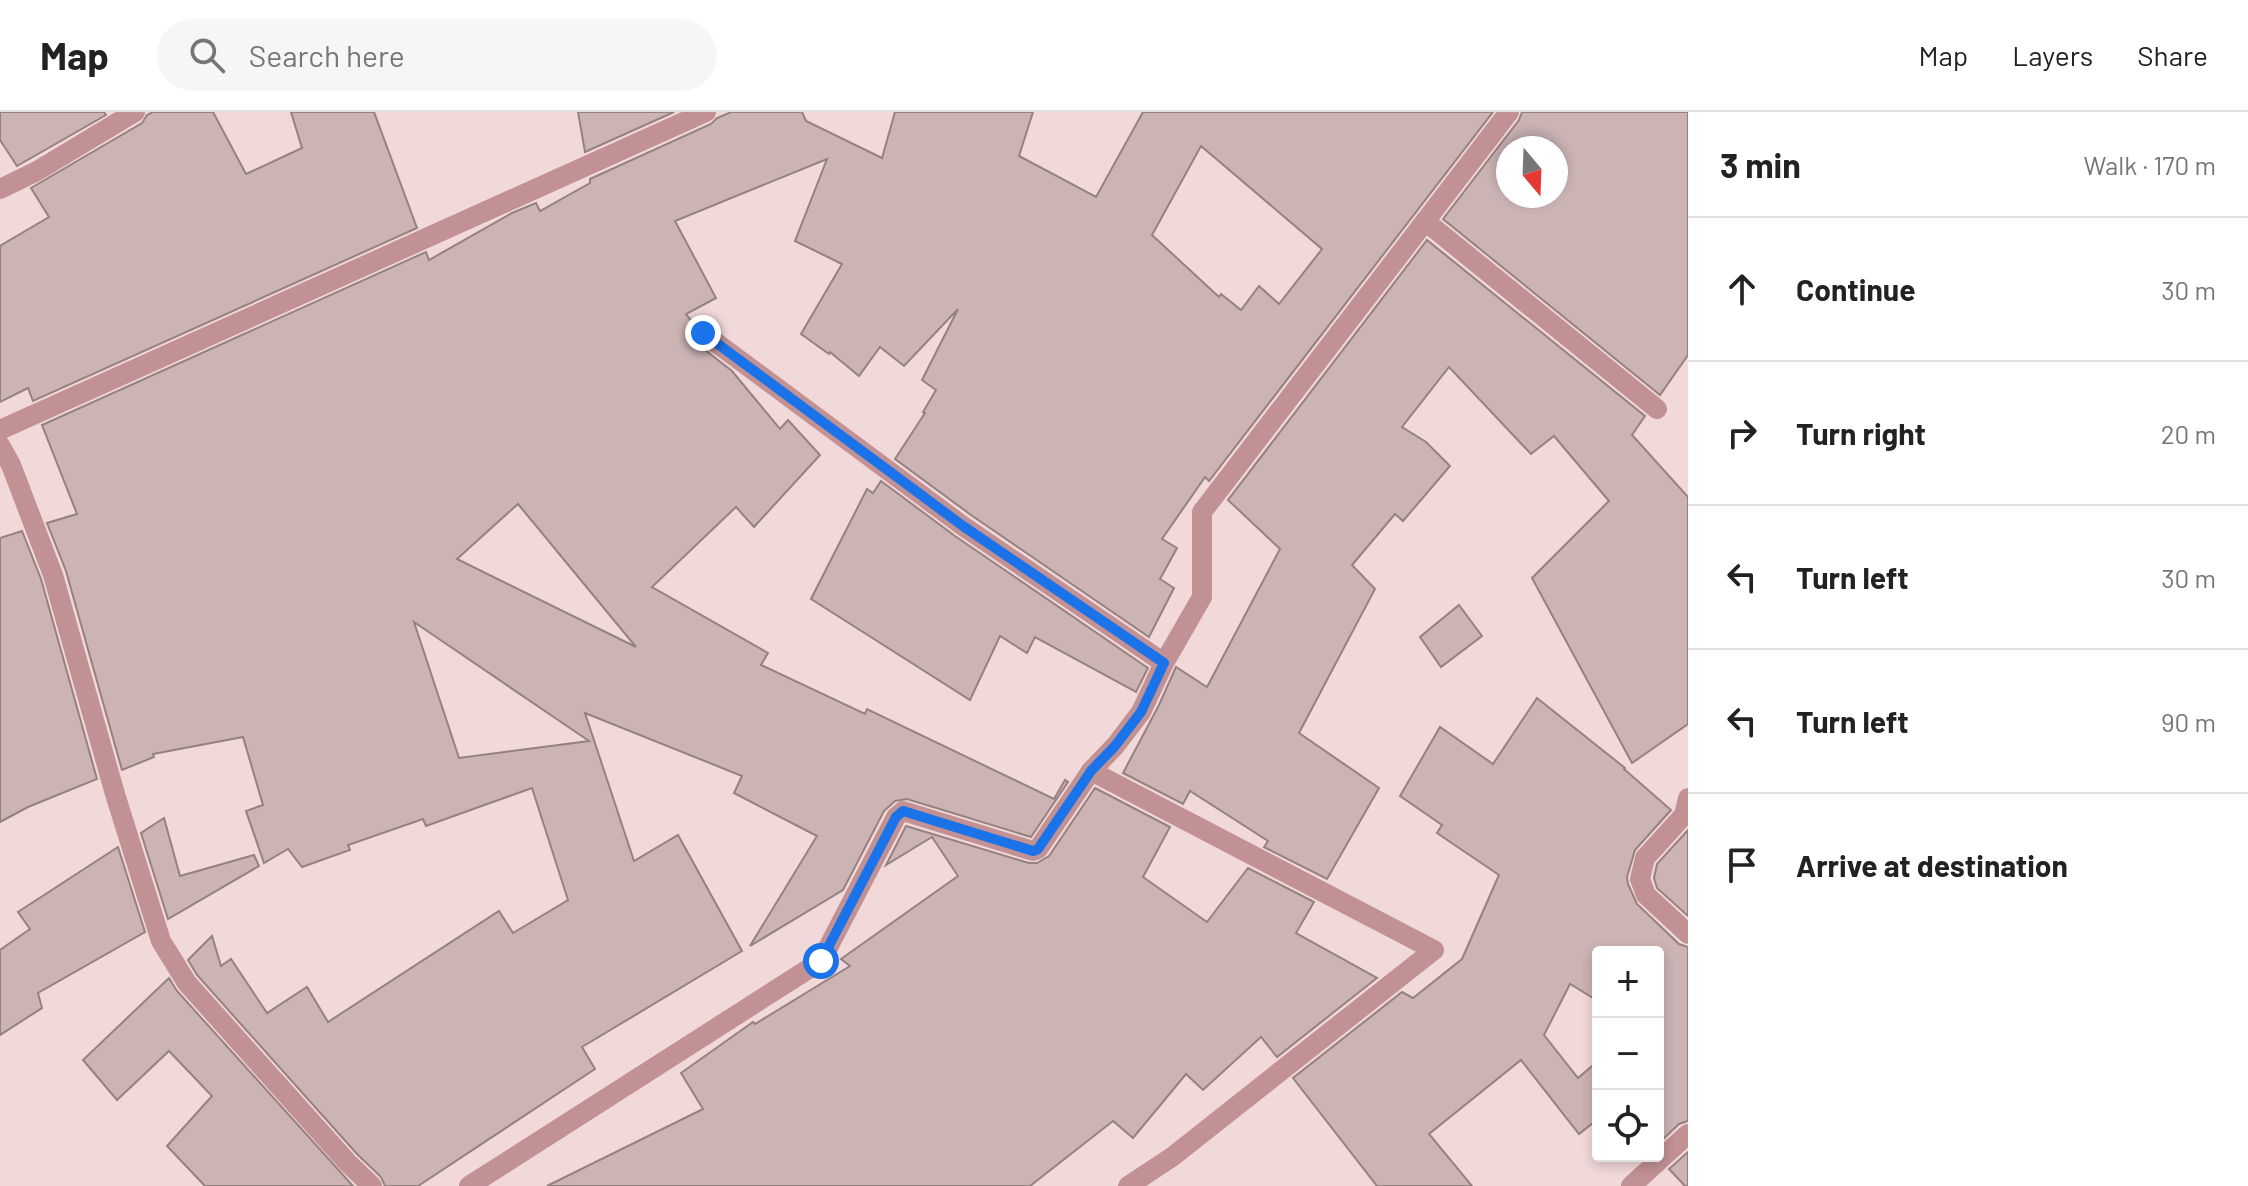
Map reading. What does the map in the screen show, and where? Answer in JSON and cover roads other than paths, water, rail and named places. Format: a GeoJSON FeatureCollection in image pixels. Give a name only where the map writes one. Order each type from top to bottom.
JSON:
{"type":"FeatureCollection","features":[{"type":"Feature","properties":{"kind":"street"},"geometry":{"type":"LineString","coordinates":[[0,189],[37,171],[135,112]]}},
{"type":"Feature","properties":{"kind":"street"},"geometry":{"type":"LineString","coordinates":[[0,430],[706,112]]}},
{"type":"Feature","properties":{"kind":"street"},"geometry":{"type":"LineString","coordinates":[[469,1186],[821,961],[896,817],[903,811],[1033,851],[1038,849],[1091,771],[1141,712],[1164,663],[1202,597],[1202,512],[1509,112]]}},
{"type":"Feature","properties":{"kind":"street"},"geometry":{"type":"LineString","coordinates":[[1425,221],[1657,409]]}},
{"type":"Feature","properties":{"kind":"street"},"geometry":{"type":"LineString","coordinates":[[703,333],[963,526],[1164,663]]}},
{"type":"Feature","properties":{"kind":"street"},"geometry":{"type":"LineString","coordinates":[[0,445],[11,465],[53,575],[115,794],[161,941],[187,983],[372,1186]]}},
{"type":"Feature","properties":{"kind":"street"},"geometry":{"type":"LineString","coordinates":[[1091,771],[1434,950],[1172,1157],[1128,1186]]}},
{"type":"Feature","properties":{"kind":"street"},"geometry":{"type":"LineString","coordinates":[[1688,798],[1684,815],[1645,858],[1640,879],[1646,895],[1688,934]]}},
{"type":"Feature","properties":{"kind":"street"},"geometry":{"type":"LineString","coordinates":[[1631,1186],[1688,1134]]}}]}
